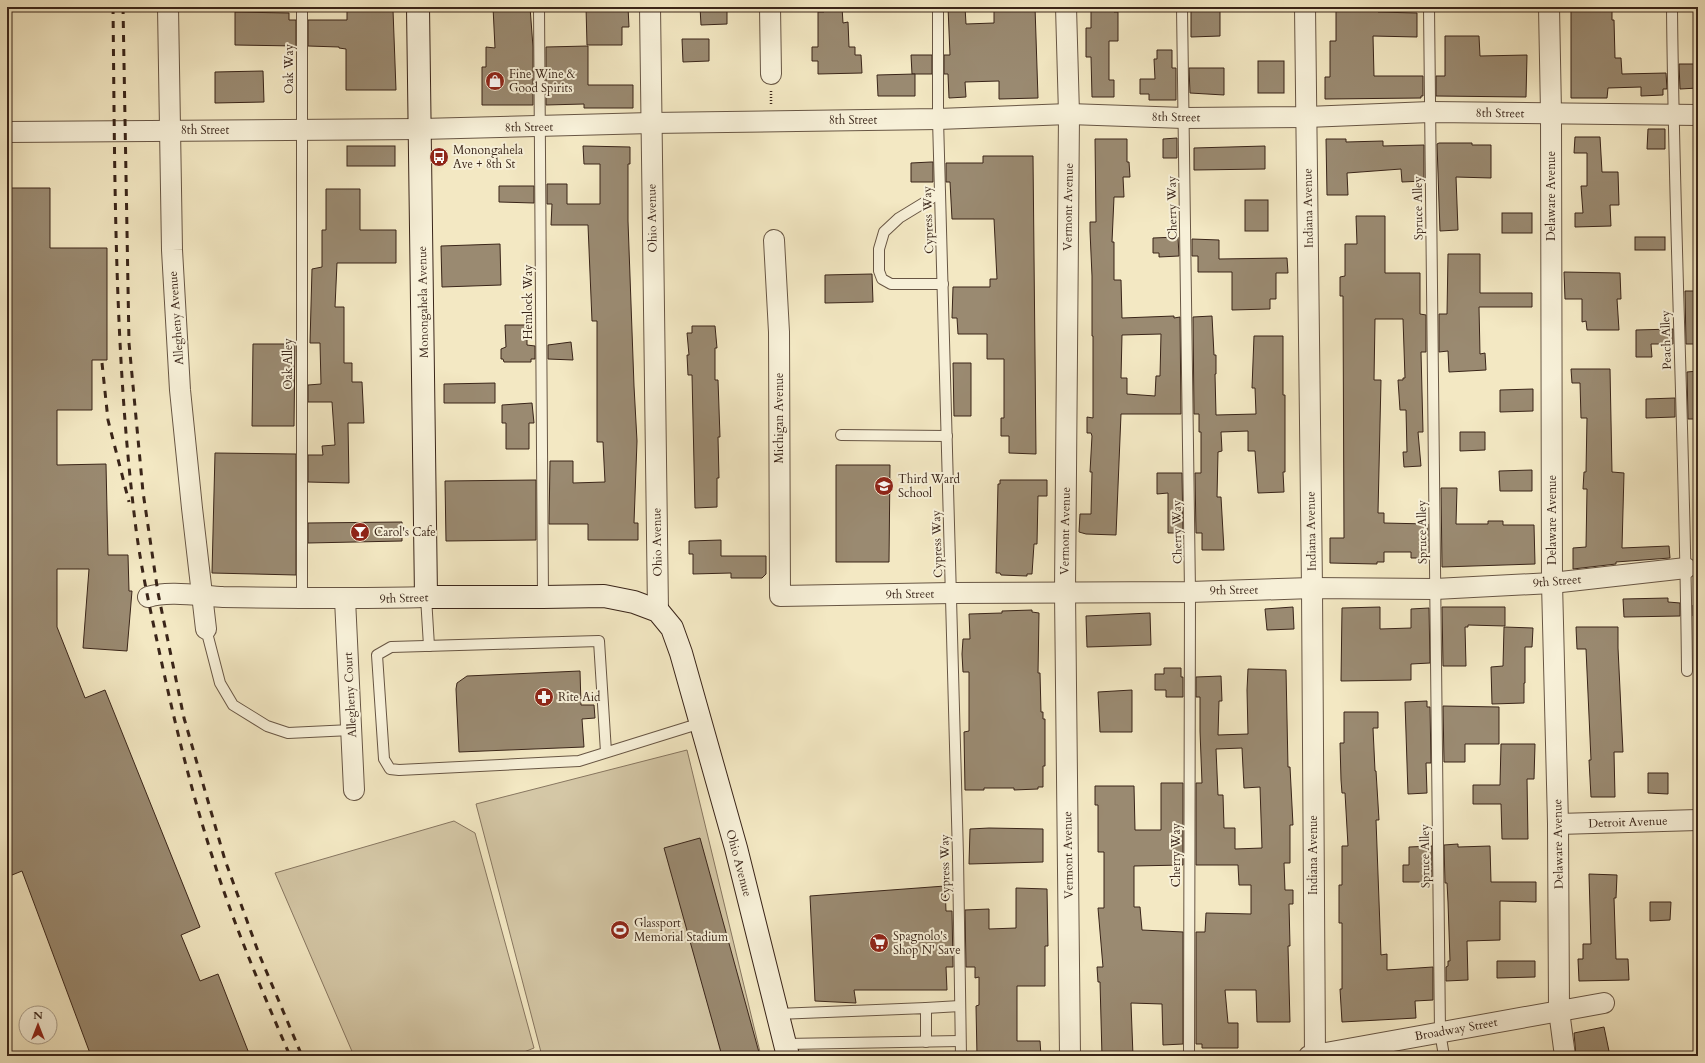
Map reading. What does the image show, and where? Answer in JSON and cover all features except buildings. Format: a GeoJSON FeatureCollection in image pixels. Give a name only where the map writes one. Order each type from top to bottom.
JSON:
{"type":"FeatureCollection","features":[{"type":"Feature","properties":{"kind":"main road","name":"Monongahela Avenue"},"geometry":{"type":"LineString","coordinates":[[418,7],[421,129],[426,597]]}},
{"type":"Feature","properties":{"kind":"main road","name":"9th Street"},"geometry":{"type":"LineString","coordinates":[[426,597],[604,596],[634,602],[658,611]]}},
{"type":"Feature","properties":{"kind":"main road","name":"Ohio Avenue"},"geometry":{"type":"LineString","coordinates":[[658,611],[672,628],[681,653],[736,848],[786,1050]]}},
{"type":"Feature","properties":{"kind":"street","name":"Allegheny Avenue"},"geometry":{"type":"LineString","coordinates":[[168,7],[172,250],[180,390],[206,629]]}},
{"type":"Feature","properties":{"kind":"street","name":"Ohio Avenue"},"geometry":{"type":"LineString","coordinates":[[650,7],[658,611]]}},
{"type":"Feature","properties":{"kind":"street"},"geometry":{"type":"LineString","coordinates":[[770,7],[771,74]]}},
{"type":"Feature","properties":{"kind":"street","name":"Vermont Avenue"},"geometry":{"type":"LineString","coordinates":[[1066,7],[1069,114],[1065,592],[1070,1056]]}},
{"type":"Feature","properties":{"kind":"street","name":"Indiana Avenue"},"geometry":{"type":"LineString","coordinates":[[1305,7],[1312,588],[1313,1056]]}},
{"type":"Feature","properties":{"kind":"street","name":"Delaware Avenue"},"geometry":{"type":"LineString","coordinates":[[1549,7],[1551,113],[1552,583],[1558,824],[1559,1011],[1565,1056]]}},
{"type":"Feature","properties":{"kind":"street","name":"8th Street"},"geometry":{"type":"LineString","coordinates":[[7,132],[540,127],[651,123],[938,119],[1069,114],[1184,118],[1430,112],[1698,115]]}},
{"type":"Feature","properties":{"kind":"street","name":"Michigan Avenue"},"geometry":{"type":"LineString","coordinates":[[774,240],[779,332],[780,596]]}},
{"type":"Feature","properties":{"kind":"street","name":"9th Street"},"geometry":{"type":"LineString","coordinates":[[780,596],[952,593],[1190,592],[1312,588],[1435,589],[1552,583],[1686,568]]}},
{"type":"Feature","properties":{"kind":"street","name":"9th Street"},"geometry":{"type":"LineString","coordinates":[[148,597],[158,593],[202,596],[345,599],[426,597]]}},
{"type":"Feature","properties":{"kind":"street","name":"Allegheny Court"},"geometry":{"type":"LineString","coordinates":[[345,599],[354,790]]}},
{"type":"Feature","properties":{"kind":"street","name":"Detroit Avenue"},"geometry":{"type":"LineString","coordinates":[[1558,824],[1698,820]]}},
{"type":"Feature","properties":{"kind":"street","name":"Broadway Street"},"geometry":{"type":"LineString","coordinates":[[1313,1056],[1604,1003]]}},
{"type":"Feature","properties":{"kind":"lane","name":"Oak Way"},"geometry":{"type":"LineString","coordinates":[[302,7],[303,130]]}},
{"type":"Feature","properties":{"kind":"lane","name":"Hemlock Way"},"geometry":{"type":"LineString","coordinates":[[539,7],[543,597]]}},
{"type":"Feature","properties":{"kind":"lane","name":"Cypress Way"},"geometry":{"type":"LineString","coordinates":[[938,7],[938,119],[952,593],[961,1056]]}},
{"type":"Feature","properties":{"kind":"lane","name":"Cherry Way"},"geometry":{"type":"LineString","coordinates":[[1182,7],[1190,592],[1189,1056]]}},
{"type":"Feature","properties":{"kind":"lane","name":"Spruce Alley"},"geometry":{"type":"LineString","coordinates":[[1429,7],[1440,1032],[1444,1056]]}},
{"type":"Feature","properties":{"kind":"lane","name":"Peach Alley"},"geometry":{"type":"LineString","coordinates":[[1672,7],[1673,115],[1686,568],[1687,671]]}},
{"type":"Feature","properties":{"kind":"lane","name":"Oak Alley"},"geometry":{"type":"LineString","coordinates":[[302,598],[301,455],[303,130]]}},
{"type":"Feature","properties":{"kind":"lane"},"geometry":{"type":"LineString","coordinates":[[940,192],[899,218],[884,232],[879,249],[879,271],[882,278],[891,284],[943,284]]}},
{"type":"Feature","properties":{"kind":"lane"},"geometry":{"type":"LineString","coordinates":[[841,435],[947,436]]}},
{"type":"Feature","properties":{"kind":"lane"},"geometry":{"type":"LineString","coordinates":[[426,597],[429,646]]}},
{"type":"Feature","properties":{"kind":"lane"},"geometry":{"type":"LineString","coordinates":[[206,629],[220,683],[233,705],[267,726],[288,733],[351,730]]}},
{"type":"Feature","properties":{"kind":"lane"},"geometry":{"type":"LineString","coordinates":[[606,752],[599,641],[391,647],[377,655],[382,742],[384,759],[390,768],[400,770],[579,761],[701,723]]}},
{"type":"Feature","properties":{"kind":"lane"},"geometry":{"type":"LineString","coordinates":[[777,1014],[960,1006]]}},
{"type":"Feature","properties":{"kind":"lane"},"geometry":{"type":"LineString","coordinates":[[926,1008],[926,1042]]}},
{"type":"Feature","properties":{"kind":"lane"},"geometry":{"type":"LineString","coordinates":[[786,1050],[960,1041]]}},
{"type":"Feature","properties":{"kind":"path"},"geometry":{"type":"LineString","coordinates":[[771,74],[772,121]]}},
{"type":"Feature","properties":{"kind":"shaded area","name":"Glassport Memorial Stadium"},"geometry":{"type":"Polygon","coordinates":[[[687,750],[761,1056],[542,1056],[476,804],[687,750]]]}},
{"type":"Feature","properties":{"kind":"shaded area"},"geometry":{"type":"Polygon","coordinates":[[[454,821],[475,833],[534,1048],[514,1056],[354,1056],[275,873],[454,821]]]}},
{"type":"Feature","properties":{"kind":"railway"},"geometry":{"type":"LineString","coordinates":[[113,7],[115,203],[123,399],[140,557],[176,726],[206,837],[241,937],[290,1056]]}},
{"type":"Feature","properties":{"kind":"railway"},"geometry":{"type":"LineString","coordinates":[[123,7],[129,343],[143,492],[158,593],[184,718],[225,860],[259,954],[302,1056]]}},
{"type":"Feature","properties":{"kind":"railway"},"geometry":{"type":"LineString","coordinates":[[102,363],[108,420],[129,502]]}},
{"type":"Feature","properties":{"kind":"place","name":"Fine Wine & Good Spirits"},"geometry":{"type":"Point","coordinates":[495,81]}},
{"type":"Feature","properties":{"kind":"place","name":"Monongahela Ave + 8th St"},"geometry":{"type":"Point","coordinates":[439,157]}},
{"type":"Feature","properties":{"kind":"place","name":"Third Ward School"},"geometry":{"type":"Point","coordinates":[884,486]}},
{"type":"Feature","properties":{"kind":"place","name":"Carol's Cafe"},"geometry":{"type":"Point","coordinates":[360,532]}},
{"type":"Feature","properties":{"kind":"place","name":"Rite Aid"},"geometry":{"type":"Point","coordinates":[544,697]}},
{"type":"Feature","properties":{"kind":"place","name":"Glassport Memorial Stadium"},"geometry":{"type":"Point","coordinates":[620,930]}},
{"type":"Feature","properties":{"kind":"place","name":"Spagnolo's Shop N' Save"},"geometry":{"type":"Point","coordinates":[879,943]}}]}
